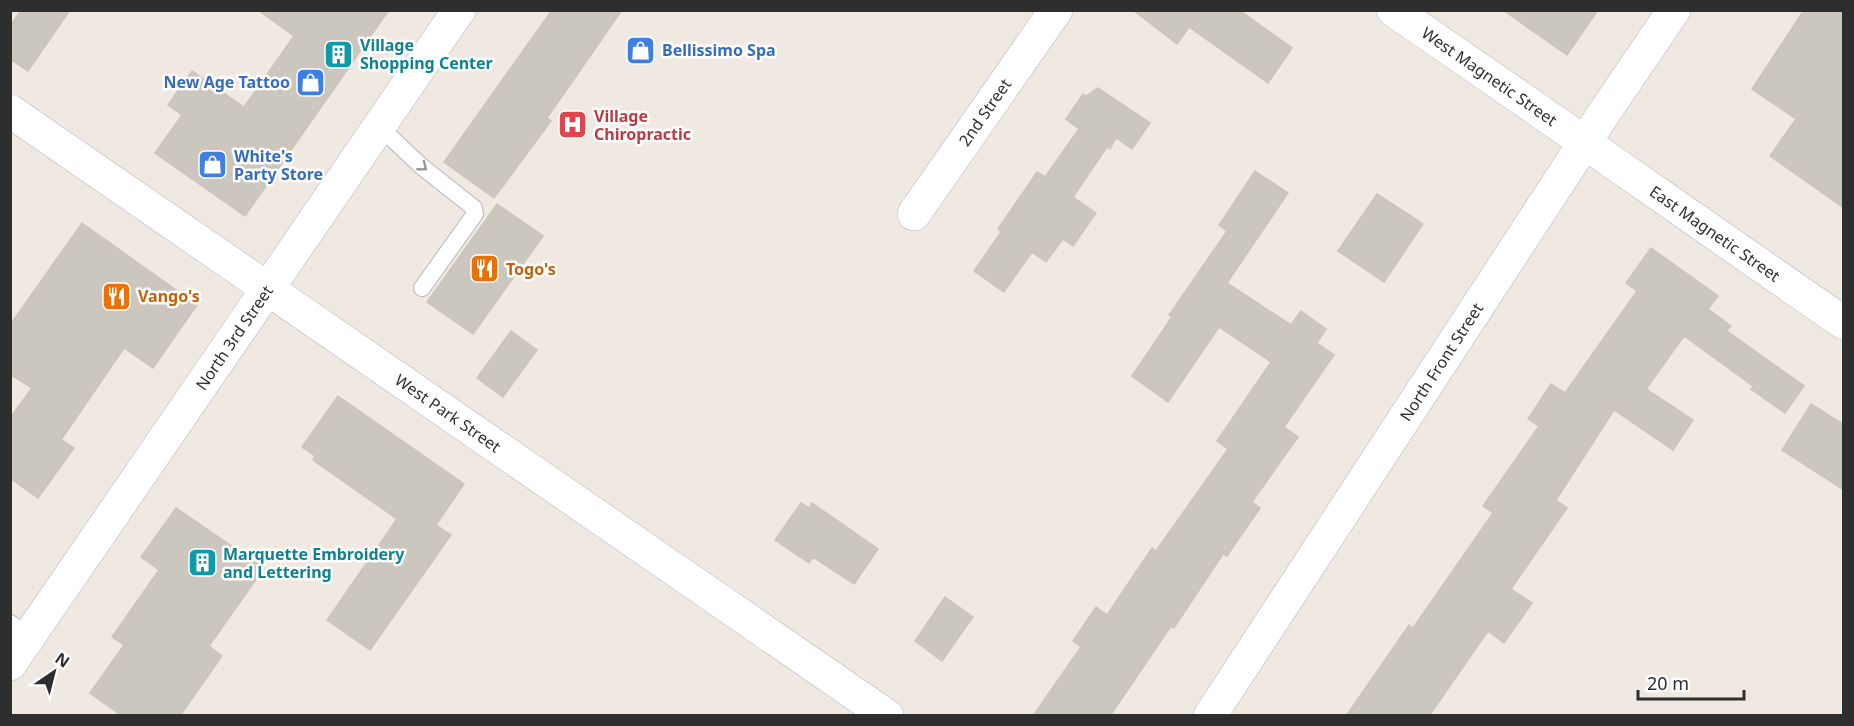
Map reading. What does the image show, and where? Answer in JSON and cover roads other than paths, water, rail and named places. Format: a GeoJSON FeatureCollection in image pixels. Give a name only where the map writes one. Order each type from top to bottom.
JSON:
{"type":"FeatureCollection","features":[{"type":"Feature","properties":{"kind":"street","name":"North 3rd Street"},"geometry":{"type":"LineString","coordinates":[[10,664],[20,629],[270,289],[459,10]]}},
{"type":"Feature","properties":{"kind":"street","name":"2nd Street"},"geometry":{"type":"LineString","coordinates":[[914,214],[1056,10]]}},
{"type":"Feature","properties":{"kind":"street","name":"West Magnetic Street"},"geometry":{"type":"LineString","coordinates":[[1393,10],[1585,143]]}},
{"type":"Feature","properties":{"kind":"street","name":"North Front Street"},"geometry":{"type":"LineString","coordinates":[[1210,716],[1674,10]]}},
{"type":"Feature","properties":{"kind":"street","name":"West Park Street"},"geometry":{"type":"LineString","coordinates":[[10,111],[887,716]]}},
{"type":"Feature","properties":{"kind":"street","name":"East Magnetic Street"},"geometry":{"type":"LineString","coordinates":[[1585,143],[1844,323]]}},
{"type":"Feature","properties":{"kind":"lane"},"geometry":{"type":"LineString","coordinates":[[380,127],[421,166],[474,208],[475,214],[422,288]]}},
{"type":"Feature","properties":{"kind":"place","name":"Bellissimo Spa"},"geometry":{"type":"Point","coordinates":[641,50]}},
{"type":"Feature","properties":{"kind":"place","name":"Village Shopping Center"},"geometry":{"type":"Point","coordinates":[339,54]}},
{"type":"Feature","properties":{"kind":"place","name":"New Age Tattoo"},"geometry":{"type":"Point","coordinates":[311,82]}},
{"type":"Feature","properties":{"kind":"place","name":"Village Chiropractic"},"geometry":{"type":"Point","coordinates":[573,125]}},
{"type":"Feature","properties":{"kind":"place","name":"White's Party Store"},"geometry":{"type":"Point","coordinates":[213,165]}},
{"type":"Feature","properties":{"kind":"place","name":"Togo's"},"geometry":{"type":"Point","coordinates":[485,269]}},
{"type":"Feature","properties":{"kind":"place","name":"Vango's"},"geometry":{"type":"Point","coordinates":[117,296]}},
{"type":"Feature","properties":{"kind":"place","name":"Marquette Embroidery and Lettering"},"geometry":{"type":"Point","coordinates":[202,563]}}]}
